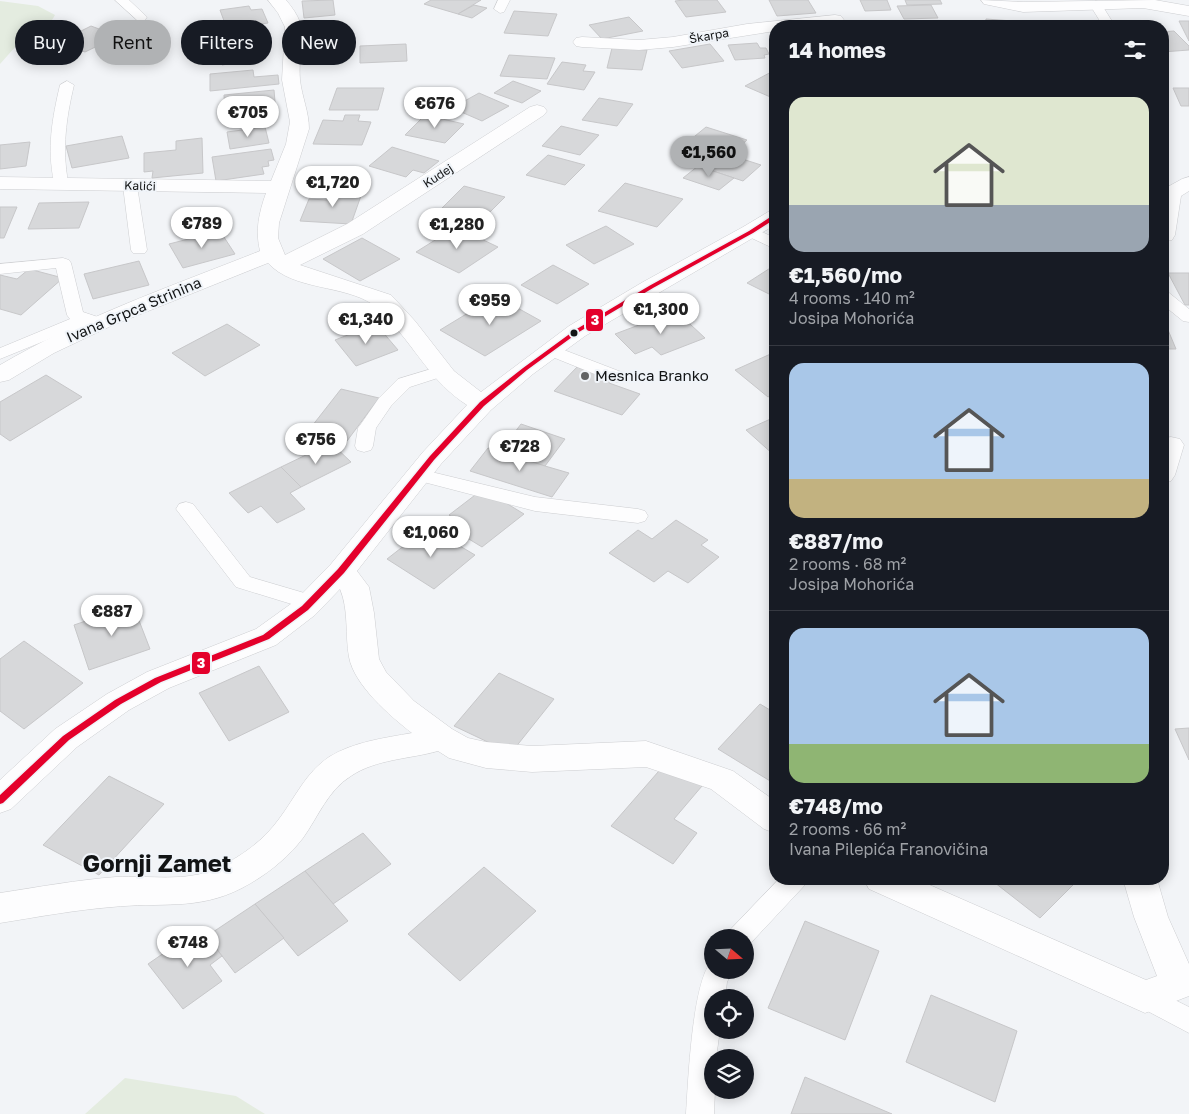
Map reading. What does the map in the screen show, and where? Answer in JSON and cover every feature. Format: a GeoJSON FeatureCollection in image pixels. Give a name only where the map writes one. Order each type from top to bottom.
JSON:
{"type":"FeatureCollection","features":[{"type":"Feature","properties":{"kind":"street"},"geometry":{"type":"LineString","coordinates":[[277,0],[289,13],[296,37],[291,74],[299,128],[292,158],[269,220],[268,241],[277,260],[308,276],[353,288],[382,299],[409,326],[453,385],[482,404]]}},
{"type":"Feature","properties":{"kind":"street"},"geometry":{"type":"LineString","coordinates":[[990,0],[1023,7],[1143,3],[1189,11]]}},
{"type":"Feature","properties":{"kind":"street","name":"Škarpa"},"geometry":{"type":"LineString","coordinates":[[818,20],[834,18]]}},
{"type":"Feature","properties":{"kind":"street","name":"Škarpa"},"geometry":{"type":"LineString","coordinates":[[582,42],[639,45],[673,42],[769,26]]}},
{"type":"Feature","properties":{"kind":"street","name":"Kudej"},"geometry":{"type":"LineString","coordinates":[[277,260],[355,229],[537,111]]}},
{"type":"Feature","properties":{"kind":"street","name":"Kalići"},"geometry":{"type":"LineString","coordinates":[[0,183],[61,182],[210,188],[280,187]]}},
{"type":"Feature","properties":{"kind":"street"},"geometry":{"type":"LineString","coordinates":[[1169,205],[1171,193],[1189,184]]}},
{"type":"Feature","properties":{"kind":"street"},"geometry":{"type":"LineString","coordinates":[[0,800],[66,738],[118,702],[158,680],[266,637],[311,602],[340,571],[392,504],[482,404],[577,331],[769,220]]}},
{"type":"Feature","properties":{"kind":"street","name":"Ivana Grpca Strinina"},"geometry":{"type":"LineString","coordinates":[[0,375],[91,321],[277,260]]}},
{"type":"Feature","properties":{"kind":"street"},"geometry":{"type":"LineString","coordinates":[[1169,452],[1171,445]]}},
{"type":"Feature","properties":{"kind":"street"},"geometry":{"type":"LineString","coordinates":[[340,571],[355,587],[360,613],[364,659],[375,680],[403,709],[441,738],[460,749],[486,756],[532,759],[646,754],[722,780],[769,815]]}},
{"type":"Feature","properties":{"kind":"street"},"geometry":{"type":"LineString","coordinates":[[0,908],[114,892],[199,890],[223,882],[258,860],[275,846],[292,828],[307,803],[324,782],[340,767],[364,756],[421,745],[441,738]]}},
{"type":"Feature","properties":{"kind":"street"},"geometry":{"type":"LineString","coordinates":[[894,885],[1145,997],[1183,982],[1152,917],[1142,885]]}},
{"type":"Feature","properties":{"kind":"lane"},"geometry":{"type":"LineString","coordinates":[[121,0],[141,17]]}},
{"type":"Feature","properties":{"kind":"lane"},"geometry":{"type":"LineString","coordinates":[[1143,3],[1162,0]]}},
{"type":"Feature","properties":{"kind":"lane"},"geometry":{"type":"LineString","coordinates":[[1096,5],[1105,20]]}},
{"type":"Feature","properties":{"kind":"lane"},"geometry":{"type":"LineString","coordinates":[[61,182],[56,161],[56,134],[67,85]]}},
{"type":"Feature","properties":{"kind":"lane"},"geometry":{"type":"LineString","coordinates":[[130,186],[139,250]]}},
{"type":"Feature","properties":{"kind":"lane"},"geometry":{"type":"LineString","coordinates":[[751,232],[769,241]]}},
{"type":"Feature","properties":{"kind":"lane"},"geometry":{"type":"LineString","coordinates":[[0,268],[63,263],[74,315],[91,321]]}},
{"type":"Feature","properties":{"kind":"lane"},"geometry":{"type":"LineString","coordinates":[[1169,301],[1189,317]]}},
{"type":"Feature","properties":{"kind":"lane"},"geometry":{"type":"LineString","coordinates":[[0,354],[91,321]]}},
{"type":"Feature","properties":{"kind":"lane"},"geometry":{"type":"LineString","coordinates":[[551,350],[618,377]]}},
{"type":"Feature","properties":{"kind":"lane"},"geometry":{"type":"LineString","coordinates":[[364,446],[367,428],[391,395],[404,383],[441,371]]}},
{"type":"Feature","properties":{"kind":"lane"},"geometry":{"type":"LineString","coordinates":[[419,474],[536,504],[638,516]]}},
{"type":"Feature","properties":{"kind":"lane"},"geometry":{"type":"LineString","coordinates":[[186,509],[243,582],[311,602]]}},
{"type":"Feature","properties":{"kind":"lane"},"geometry":{"type":"LineString","coordinates":[[747,929],[788,885]]}},
{"type":"Feature","properties":{"kind":"lane"},"geometry":{"type":"LineString","coordinates":[[700,1114],[703,1057],[715,979]]}},
{"type":"Feature","properties":{"kind":"lane"},"geometry":{"type":"LineString","coordinates":[[1145,997],[1189,1020]]}},
{"type":"Feature","properties":{"kind":"shaded area"},"geometry":{"type":"Polygon","coordinates":[[[0,1],[38,6],[55,15],[52,20],[15,20],[15,47],[0,64],[0,1]]]}},
{"type":"Feature","properties":{"kind":"shaded area"},"geometry":{"type":"Polygon","coordinates":[[[125,1078],[236,1096],[265,1114],[85,1114],[125,1078]]]}},
{"type":"Feature","properties":{"kind":"building"},"geometry":{"type":"Polygon","coordinates":[[[333,0],[335,15],[304,18],[302,1],[333,0]]]}},
{"type":"Feature","properties":{"kind":"building"},"geometry":{"type":"Polygon","coordinates":[[[431,0],[481,0],[458,14],[424,4],[431,0]]]}},
{"type":"Feature","properties":{"kind":"building"},"geometry":{"type":"Polygon","coordinates":[[[717,0],[726,12],[686,17],[675,1],[717,0]]]}},
{"type":"Feature","properties":{"kind":"building"},"geometry":{"type":"Polygon","coordinates":[[[769,0],[808,0],[816,13],[777,16],[769,0]]]}},
{"type":"Feature","properties":{"kind":"building"},"geometry":{"type":"Polygon","coordinates":[[[860,0],[887,0],[891,10],[865,11],[860,0]]]}},
{"type":"Feature","properties":{"kind":"building"},"geometry":{"type":"Polygon","coordinates":[[[905,0],[940,0],[942,4],[907,5],[905,0]]]}},
{"type":"Feature","properties":{"kind":"building"},"geometry":{"type":"Polygon","coordinates":[[[474,5],[487,8],[472,18],[458,14],[474,5]]]}},
{"type":"Feature","properties":{"kind":"building"},"geometry":{"type":"Polygon","coordinates":[[[931,5],[938,18],[904,19],[897,6],[931,5]]]}},
{"type":"Feature","properties":{"kind":"building"},"geometry":{"type":"Polygon","coordinates":[[[249,6],[251,10],[262,9],[267,20],[224,20],[220,10],[249,6]]]}},
{"type":"Feature","properties":{"kind":"building"},"geometry":{"type":"Polygon","coordinates":[[[514,11],[557,14],[548,36],[504,33],[514,11]]]}},
{"type":"Feature","properties":{"kind":"building"},"geometry":{"type":"Polygon","coordinates":[[[629,17],[643,31],[602,39],[589,25],[629,17]]]}},
{"type":"Feature","properties":{"kind":"building"},"geometry":{"type":"Polygon","coordinates":[[[1179,21],[1189,21],[1189,41],[1179,21]]]}},
{"type":"Feature","properties":{"kind":"building"},"geometry":{"type":"Polygon","coordinates":[[[91,26],[94,27],[94,48],[85,52],[84,52],[84,30],[91,26]]]}},
{"type":"Feature","properties":{"kind":"building"},"geometry":{"type":"Polygon","coordinates":[[[1169,31],[1174,31],[1189,46],[1189,50],[1169,51],[1169,31]]]}},
{"type":"Feature","properties":{"kind":"building"},"geometry":{"type":"Polygon","coordinates":[[[757,43],[760,48],[766,48],[769,54],[764,55],[765,58],[735,60],[728,45],[757,43]]]}},
{"type":"Feature","properties":{"kind":"building"},"geometry":{"type":"Polygon","coordinates":[[[406,44],[407,61],[360,63],[360,46],[406,44]]]}},
{"type":"Feature","properties":{"kind":"building"},"geometry":{"type":"Polygon","coordinates":[[[710,44],[724,61],[682,68],[669,51],[710,44]]]}},
{"type":"Feature","properties":{"kind":"building"},"geometry":{"type":"Polygon","coordinates":[[[612,48],[647,50],[642,70],[607,68],[612,48]]]}},
{"type":"Feature","properties":{"kind":"building"},"geometry":{"type":"Polygon","coordinates":[[[509,55],[555,58],[547,79],[500,76],[509,55]]]}},
{"type":"Feature","properties":{"kind":"building"},"geometry":{"type":"Polygon","coordinates":[[[562,62],[586,65],[583,71],[595,72],[584,90],[547,84],[562,62]]]}},
{"type":"Feature","properties":{"kind":"building"},"geometry":{"type":"Polygon","coordinates":[[[253,70],[254,77],[278,75],[279,84],[210,91],[210,74],[253,70]]]}},
{"type":"Feature","properties":{"kind":"building"},"geometry":{"type":"Polygon","coordinates":[[[769,73],[769,96],[745,86],[769,73]]]}},
{"type":"Feature","properties":{"kind":"building"},"geometry":{"type":"Polygon","coordinates":[[[513,81],[541,91],[522,103],[494,93],[513,81]]]}},
{"type":"Feature","properties":{"kind":"building"},"geometry":{"type":"Polygon","coordinates":[[[337,88],[384,88],[378,110],[329,110],[337,88]]]}},
{"type":"Feature","properties":{"kind":"building"},"geometry":{"type":"Polygon","coordinates":[[[1173,88],[1189,88],[1189,106],[1181,106],[1173,88]]]}},
{"type":"Feature","properties":{"kind":"building"},"geometry":{"type":"Polygon","coordinates":[[[274,90],[276,113],[225,118],[224,95],[274,90]]]}},
{"type":"Feature","properties":{"kind":"building"},"geometry":{"type":"Polygon","coordinates":[[[479,93],[509,106],[482,121],[452,108],[479,93]]]}},
{"type":"Feature","properties":{"kind":"building"},"geometry":{"type":"Polygon","coordinates":[[[599,98],[633,104],[617,126],[582,120],[599,98]]]}},
{"type":"Feature","properties":{"kind":"building"},"geometry":{"type":"Polygon","coordinates":[[[345,115],[360,115],[358,121],[371,122],[362,145],[313,144],[323,120],[343,121],[345,115]]]}},
{"type":"Feature","properties":{"kind":"building"},"geometry":{"type":"Polygon","coordinates":[[[425,115],[464,124],[445,143],[405,135],[425,115]]]}},
{"type":"Feature","properties":{"kind":"building"},"geometry":{"type":"Polygon","coordinates":[[[561,126],[599,135],[580,155],[542,146],[561,126]]]}},
{"type":"Feature","properties":{"kind":"building"},"geometry":{"type":"Polygon","coordinates":[[[265,127],[269,143],[230,149],[227,132],[265,127]]]}},
{"type":"Feature","properties":{"kind":"building"},"geometry":{"type":"Polygon","coordinates":[[[706,127],[747,140],[730,155],[761,165],[743,181],[698,166],[712,154],[684,145],[706,127]]]}},
{"type":"Feature","properties":{"kind":"building"},"geometry":{"type":"Polygon","coordinates":[[[122,136],[129,158],[72,168],[66,146],[122,136]]]}},
{"type":"Feature","properties":{"kind":"building"},"geometry":{"type":"Polygon","coordinates":[[[202,138],[203,173],[152,178],[153,171],[144,172],[144,153],[176,150],[176,141],[202,138]]]}},
{"type":"Feature","properties":{"kind":"building"},"geometry":{"type":"Polygon","coordinates":[[[30,142],[26,166],[0,169],[0,145],[30,142]]]}},
{"type":"Feature","properties":{"kind":"building"},"geometry":{"type":"Polygon","coordinates":[[[392,147],[439,161],[424,173],[413,170],[406,177],[369,166],[392,147]]]}},
{"type":"Feature","properties":{"kind":"building"},"geometry":{"type":"Polygon","coordinates":[[[271,149],[274,160],[268,161],[269,166],[262,167],[264,174],[216,181],[212,157],[271,149]]]}},
{"type":"Feature","properties":{"kind":"building"},"geometry":{"type":"Polygon","coordinates":[[[548,155],[585,165],[565,185],[526,175],[548,155]]]}},
{"type":"Feature","properties":{"kind":"building"},"geometry":{"type":"Polygon","coordinates":[[[698,166],[734,178],[719,190],[683,178],[698,166]]]}},
{"type":"Feature","properties":{"kind":"building"},"geometry":{"type":"Polygon","coordinates":[[[625,183],[683,199],[657,227],[598,211],[625,183]]]}},
{"type":"Feature","properties":{"kind":"building"},"geometry":{"type":"Polygon","coordinates":[[[464,186],[505,197],[483,219],[442,208],[464,186]]]}},
{"type":"Feature","properties":{"kind":"building"},"geometry":{"type":"Polygon","coordinates":[[[331,189],[363,190],[351,224],[300,221],[309,199],[327,200],[331,189]]]}},
{"type":"Feature","properties":{"kind":"building"},"geometry":{"type":"Polygon","coordinates":[[[89,202],[79,228],[28,229],[39,203],[89,202]]]}},
{"type":"Feature","properties":{"kind":"building"},"geometry":{"type":"Polygon","coordinates":[[[0,207],[17,207],[4,238],[0,238],[0,207]]]}},
{"type":"Feature","properties":{"kind":"building"},"geometry":{"type":"Polygon","coordinates":[[[606,226],[634,244],[594,264],[566,245],[606,226]]]}},
{"type":"Feature","properties":{"kind":"building"},"geometry":{"type":"Polygon","coordinates":[[[456,227],[498,247],[459,273],[416,252],[456,227]]]}},
{"type":"Feature","properties":{"kind":"building"},"geometry":{"type":"Polygon","coordinates":[[[220,231],[235,254],[183,268],[169,244],[220,231]]]}},
{"type":"Feature","properties":{"kind":"building"},"geometry":{"type":"Polygon","coordinates":[[[362,238],[400,259],[360,281],[323,259],[362,238]]]}},
{"type":"Feature","properties":{"kind":"building"},"geometry":{"type":"Polygon","coordinates":[[[139,261],[149,285],[93,299],[84,274],[139,261]]]}},
{"type":"Feature","properties":{"kind":"building"},"geometry":{"type":"Polygon","coordinates":[[[553,265],[589,284],[557,304],[521,285],[553,265]]]}},
{"type":"Feature","properties":{"kind":"building"},"geometry":{"type":"Polygon","coordinates":[[[29,269],[63,278],[21,315],[0,309],[0,275],[17,279],[29,269]]]}},
{"type":"Feature","properties":{"kind":"building"},"geometry":{"type":"Polygon","coordinates":[[[769,269],[769,294],[747,283],[769,269]]]}},
{"type":"Feature","properties":{"kind":"building"},"geometry":{"type":"Polygon","coordinates":[[[1169,273],[1189,273],[1189,305],[1185,305],[1169,273]]]}},
{"type":"Feature","properties":{"kind":"building"},"geometry":{"type":"Polygon","coordinates":[[[496,296],[541,321],[485,356],[440,330],[496,296]]]}},
{"type":"Feature","properties":{"kind":"building"},"geometry":{"type":"Polygon","coordinates":[[[676,311],[705,338],[661,355],[652,347],[635,354],[615,334],[676,311]]]}},
{"type":"Feature","properties":{"kind":"building"},"geometry":{"type":"Polygon","coordinates":[[[227,324],[260,345],[205,376],[172,353],[227,324]]]}},
{"type":"Feature","properties":{"kind":"building"},"geometry":{"type":"Polygon","coordinates":[[[376,324],[398,350],[356,366],[335,340],[376,324]]]}},
{"type":"Feature","properties":{"kind":"building"},"geometry":{"type":"Polygon","coordinates":[[[1169,332],[1176,349],[1169,349],[1169,332]]]}},
{"type":"Feature","properties":{"kind":"building"},"geometry":{"type":"Polygon","coordinates":[[[769,355],[769,396],[768,397],[735,370],[769,355]]]}},
{"type":"Feature","properties":{"kind":"building"},"geometry":{"type":"Polygon","coordinates":[[[577,367],[613,379],[609,383],[640,394],[622,415],[554,391],[577,367]]]}},
{"type":"Feature","properties":{"kind":"building"},"geometry":{"type":"Polygon","coordinates":[[[46,375],[82,397],[10,441],[0,434],[0,402],[46,375]]]}},
{"type":"Feature","properties":{"kind":"building"},"geometry":{"type":"Polygon","coordinates":[[[341,389],[379,398],[344,445],[305,435],[341,389]]]}},
{"type":"Feature","properties":{"kind":"building"},"geometry":{"type":"Polygon","coordinates":[[[769,420],[769,451],[746,430],[769,420]]]}},
{"type":"Feature","properties":{"kind":"building"},"geometry":{"type":"Polygon","coordinates":[[[521,424],[565,439],[545,466],[500,452],[521,424]]]}},
{"type":"Feature","properties":{"kind":"building"},"geometry":{"type":"Polygon","coordinates":[[[331,443],[351,462],[301,487],[281,467],[331,443]]]}},
{"type":"Feature","properties":{"kind":"building"},"geometry":{"type":"Polygon","coordinates":[[[488,448],[569,473],[552,497],[470,471],[488,448]]]}},
{"type":"Feature","properties":{"kind":"building"},"geometry":{"type":"Polygon","coordinates":[[[281,467],[301,487],[290,493],[305,509],[277,523],[261,506],[248,513],[229,493],[281,467]]]}},
{"type":"Feature","properties":{"kind":"building"},"geometry":{"type":"Polygon","coordinates":[[[483,489],[524,514],[482,547],[459,533],[467,527],[449,515],[483,489]]]}},
{"type":"Feature","properties":{"kind":"building"},"geometry":{"type":"Polygon","coordinates":[[[676,520],[708,540],[701,545],[719,557],[688,583],[668,571],[654,582],[609,553],[638,530],[652,539],[676,520]]]}},
{"type":"Feature","properties":{"kind":"building"},"geometry":{"type":"Polygon","coordinates":[[[428,527],[475,555],[434,589],[387,559],[428,527]]]}},
{"type":"Feature","properties":{"kind":"building"},"geometry":{"type":"Polygon","coordinates":[[[133,605],[150,649],[89,670],[74,625],[133,605]]]}},
{"type":"Feature","properties":{"kind":"building"},"geometry":{"type":"Polygon","coordinates":[[[24,641],[83,683],[24,729],[0,711],[0,659],[24,641]]]}},
{"type":"Feature","properties":{"kind":"building"},"geometry":{"type":"Polygon","coordinates":[[[259,666],[289,712],[229,741],[199,693],[259,666]]]}},
{"type":"Feature","properties":{"kind":"building"},"geometry":{"type":"Polygon","coordinates":[[[499,673],[554,699],[511,753],[454,726],[499,673]]]}},
{"type":"Feature","properties":{"kind":"building"},"geometry":{"type":"Polygon","coordinates":[[[760,704],[769,709],[769,780],[718,749],[760,704]]]}},
{"type":"Feature","properties":{"kind":"building"},"geometry":{"type":"Polygon","coordinates":[[[1189,728],[1189,760],[1175,729],[1189,728]]]}},
{"type":"Feature","properties":{"kind":"building"},"geometry":{"type":"Polygon","coordinates":[[[665,764],[702,786],[674,819],[697,833],[673,864],[611,826],[665,764]]]}},
{"type":"Feature","properties":{"kind":"building"},"geometry":{"type":"Polygon","coordinates":[[[109,776],[164,804],[99,875],[43,845],[109,776]]]}},
{"type":"Feature","properties":{"kind":"building"},"geometry":{"type":"Polygon","coordinates":[[[363,833],[391,864],[333,904],[305,871],[363,833]]]}},
{"type":"Feature","properties":{"kind":"building"},"geometry":{"type":"Polygon","coordinates":[[[484,867],[536,911],[460,981],[408,934],[484,867]]]}},
{"type":"Feature","properties":{"kind":"building"},"geometry":{"type":"Polygon","coordinates":[[[305,871],[348,921],[298,956],[255,904],[305,871]]]}},
{"type":"Feature","properties":{"kind":"building"},"geometry":{"type":"Polygon","coordinates":[[[998,885],[1073,885],[1040,918],[998,885]]]}},
{"type":"Feature","properties":{"kind":"building"},"geometry":{"type":"Polygon","coordinates":[[[255,904],[284,938],[235,973],[207,936],[255,904]]]}},
{"type":"Feature","properties":{"kind":"building"},"geometry":{"type":"Polygon","coordinates":[[[805,921],[879,951],[845,1040],[768,1008],[805,921]]]}},
{"type":"Feature","properties":{"kind":"building"},"geometry":{"type":"Polygon","coordinates":[[[200,928],[222,956],[210,965],[222,981],[183,1009],[148,964],[200,928]]]}},
{"type":"Feature","properties":{"kind":"building"},"geometry":{"type":"Polygon","coordinates":[[[931,995],[1017,1031],[995,1102],[906,1062],[931,995]]]}},
{"type":"Feature","properties":{"kind":"building"},"geometry":{"type":"Polygon","coordinates":[[[805,1077],[892,1114],[791,1114],[805,1077]]]}},
{"type":"Feature","properties":{"kind":"transit line","name":"3"},"geometry":{"type":"LineString","coordinates":[[0,800],[66,738],[118,702],[158,680],[266,637],[305,608],[341,571],[432,458],[482,404],[525,369],[577,331],[769,220]]}},
{"type":"Feature","properties":{"kind":"place","name":"Mesnica Branko"},"geometry":{"type":"Point","coordinates":[585,376]}},
{"type":"Feature","properties":{"kind":"district","name":"Gornji Zamet"},"geometry":{"type":"Point","coordinates":[157,864]}}]}
